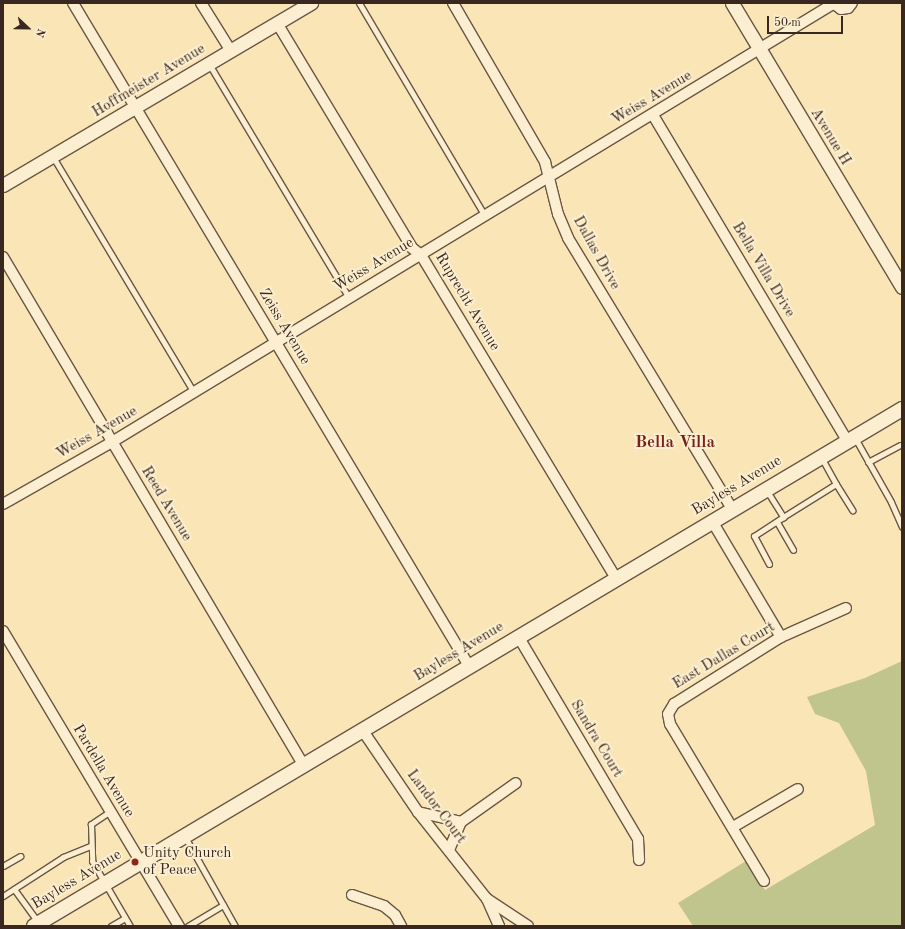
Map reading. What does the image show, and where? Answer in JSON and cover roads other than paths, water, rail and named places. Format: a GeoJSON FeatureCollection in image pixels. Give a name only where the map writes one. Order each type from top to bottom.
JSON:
{"type":"FeatureCollection","features":[{"type":"Feature","properties":{"kind":"main road","name":"Bayless Avenue"},"geometry":{"type":"LineString","coordinates":[[37,924],[140,861],[363,731],[518,636],[732,509],[851,439],[900,414]]}},
{"type":"Feature","properties":{"kind":"street","name":"Zeiss Avenue"},"geometry":{"type":"LineString","coordinates":[[73,3],[134,109],[470,666]]}},
{"type":"Feature","properties":{"kind":"street"},"geometry":{"type":"LineString","coordinates":[[201,3],[231,51]]}},
{"type":"Feature","properties":{"kind":"street","name":"Hoffmeister Avenue"},"geometry":{"type":"LineString","coordinates":[[3,185],[134,109],[310,3]]}},
{"type":"Feature","properties":{"kind":"street","name":"Dallas Drive"},"geometry":{"type":"LineString","coordinates":[[453,3],[546,162],[551,177],[558,214],[568,238],[732,509]]}},
{"type":"Feature","properties":{"kind":"street","name":"Avenue H"},"geometry":{"type":"LineString","coordinates":[[732,3],[902,287]]}},
{"type":"Feature","properties":{"kind":"street"},"geometry":{"type":"LineString","coordinates":[[833,4],[845,9],[852,3]]}},
{"type":"Feature","properties":{"kind":"street","name":"Weiss Avenue"},"geometry":{"type":"LineString","coordinates":[[3,504],[194,393],[275,341],[551,177],[833,4]]}},
{"type":"Feature","properties":{"kind":"street","name":"Ruprecht Avenue"},"geometry":{"type":"LineString","coordinates":[[277,23],[412,248],[421,255],[616,578]]}},
{"type":"Feature","properties":{"kind":"street","name":"Bella Villa Drive"},"geometry":{"type":"LineString","coordinates":[[653,115],[851,439]]}},
{"type":"Feature","properties":{"kind":"street","name":"Reed Avenue"},"geometry":{"type":"LineString","coordinates":[[3,257],[304,766]]}},
{"type":"Feature","properties":{"kind":"street"},"geometry":{"type":"LineString","coordinates":[[712,521],[781,637]]}},
{"type":"Feature","properties":{"kind":"street","name":"East Dallas Court"},"geometry":{"type":"LineString","coordinates":[[764,881],[670,724],[668,714],[674,704],[781,637],[846,608]]}},
{"type":"Feature","properties":{"kind":"street","name":"Pardella Avenue"},"geometry":{"type":"LineString","coordinates":[[3,631],[109,812],[179,926]]}},
{"type":"Feature","properties":{"kind":"street","name":"Sandra Court"},"geometry":{"type":"LineString","coordinates":[[518,636],[638,839],[639,860]]}},
{"type":"Feature","properties":{"kind":"street","name":"Landor Court"},"geometry":{"type":"LineString","coordinates":[[363,731],[418,812],[487,899],[499,926]]}},
{"type":"Feature","properties":{"kind":"street"},"geometry":{"type":"LineString","coordinates":[[449,850],[461,822],[516,783]]}},
{"type":"Feature","properties":{"kind":"street"},"geometry":{"type":"LineString","coordinates":[[733,827],[798,789]]}},
{"type":"Feature","properties":{"kind":"street"},"geometry":{"type":"LineString","coordinates":[[418,812],[461,822]]}},
{"type":"Feature","properties":{"kind":"street"},"geometry":{"type":"LineString","coordinates":[[352,895],[384,906],[395,915],[401,926]]}},
{"type":"Feature","properties":{"kind":"street","name":"Landor Court"},"geometry":{"type":"LineString","coordinates":[[487,899],[528,926]]}},
{"type":"Feature","properties":{"kind":"lane"},"geometry":{"type":"LineString","coordinates":[[359,3],[485,216]]}},
{"type":"Feature","properties":{"kind":"lane"},"geometry":{"type":"LineString","coordinates":[[209,64],[349,298]]}},
{"type":"Feature","properties":{"kind":"lane"},"geometry":{"type":"LineString","coordinates":[[52,156],[194,393]]}},
{"type":"Feature","properties":{"kind":"lane"},"geometry":{"type":"LineString","coordinates":[[851,439],[868,462],[892,502],[902,527]]}},
{"type":"Feature","properties":{"kind":"lane"},"geometry":{"type":"LineString","coordinates":[[868,462],[900,445]]}},
{"type":"Feature","properties":{"kind":"lane"},"geometry":{"type":"LineString","coordinates":[[820,457],[852,510]]}},
{"type":"Feature","properties":{"kind":"lane"},"geometry":{"type":"LineString","coordinates":[[769,564],[754,536],[836,484]]}},
{"type":"Feature","properties":{"kind":"lane"},"geometry":{"type":"LineString","coordinates":[[766,489],[783,517]]}},
{"type":"Feature","properties":{"kind":"lane"},"geometry":{"type":"LineString","coordinates":[[777,522],[793,550]]}},
{"type":"Feature","properties":{"kind":"lane"},"geometry":{"type":"LineString","coordinates":[[109,812],[91,824],[90,846],[92,861],[104,884],[130,926]]}},
{"type":"Feature","properties":{"kind":"lane"},"geometry":{"type":"LineString","coordinates":[[184,836],[235,926]]}},
{"type":"Feature","properties":{"kind":"lane"},"geometry":{"type":"LineString","coordinates":[[3,896],[63,857],[90,846]]}},
{"type":"Feature","properties":{"kind":"lane"},"geometry":{"type":"LineString","coordinates":[[3,866],[20,856]]}},
{"type":"Feature","properties":{"kind":"lane"},"geometry":{"type":"LineString","coordinates":[[14,889],[37,924]]}},
{"type":"Feature","properties":{"kind":"lane"},"geometry":{"type":"LineString","coordinates":[[188,926],[222,905]]}},
{"type":"Feature","properties":{"kind":"lane"},"geometry":{"type":"LineString","coordinates":[[111,926],[124,918]]}},
{"type":"Feature","properties":{"kind":"place","name":"Unity Church of Peace"},"geometry":{"type":"Point","coordinates":[135,862]}},
{"type":"Feature","properties":{"kind":"district","name":"Bella Villa"},"geometry":{"type":"Point","coordinates":[675,443]}}]}
